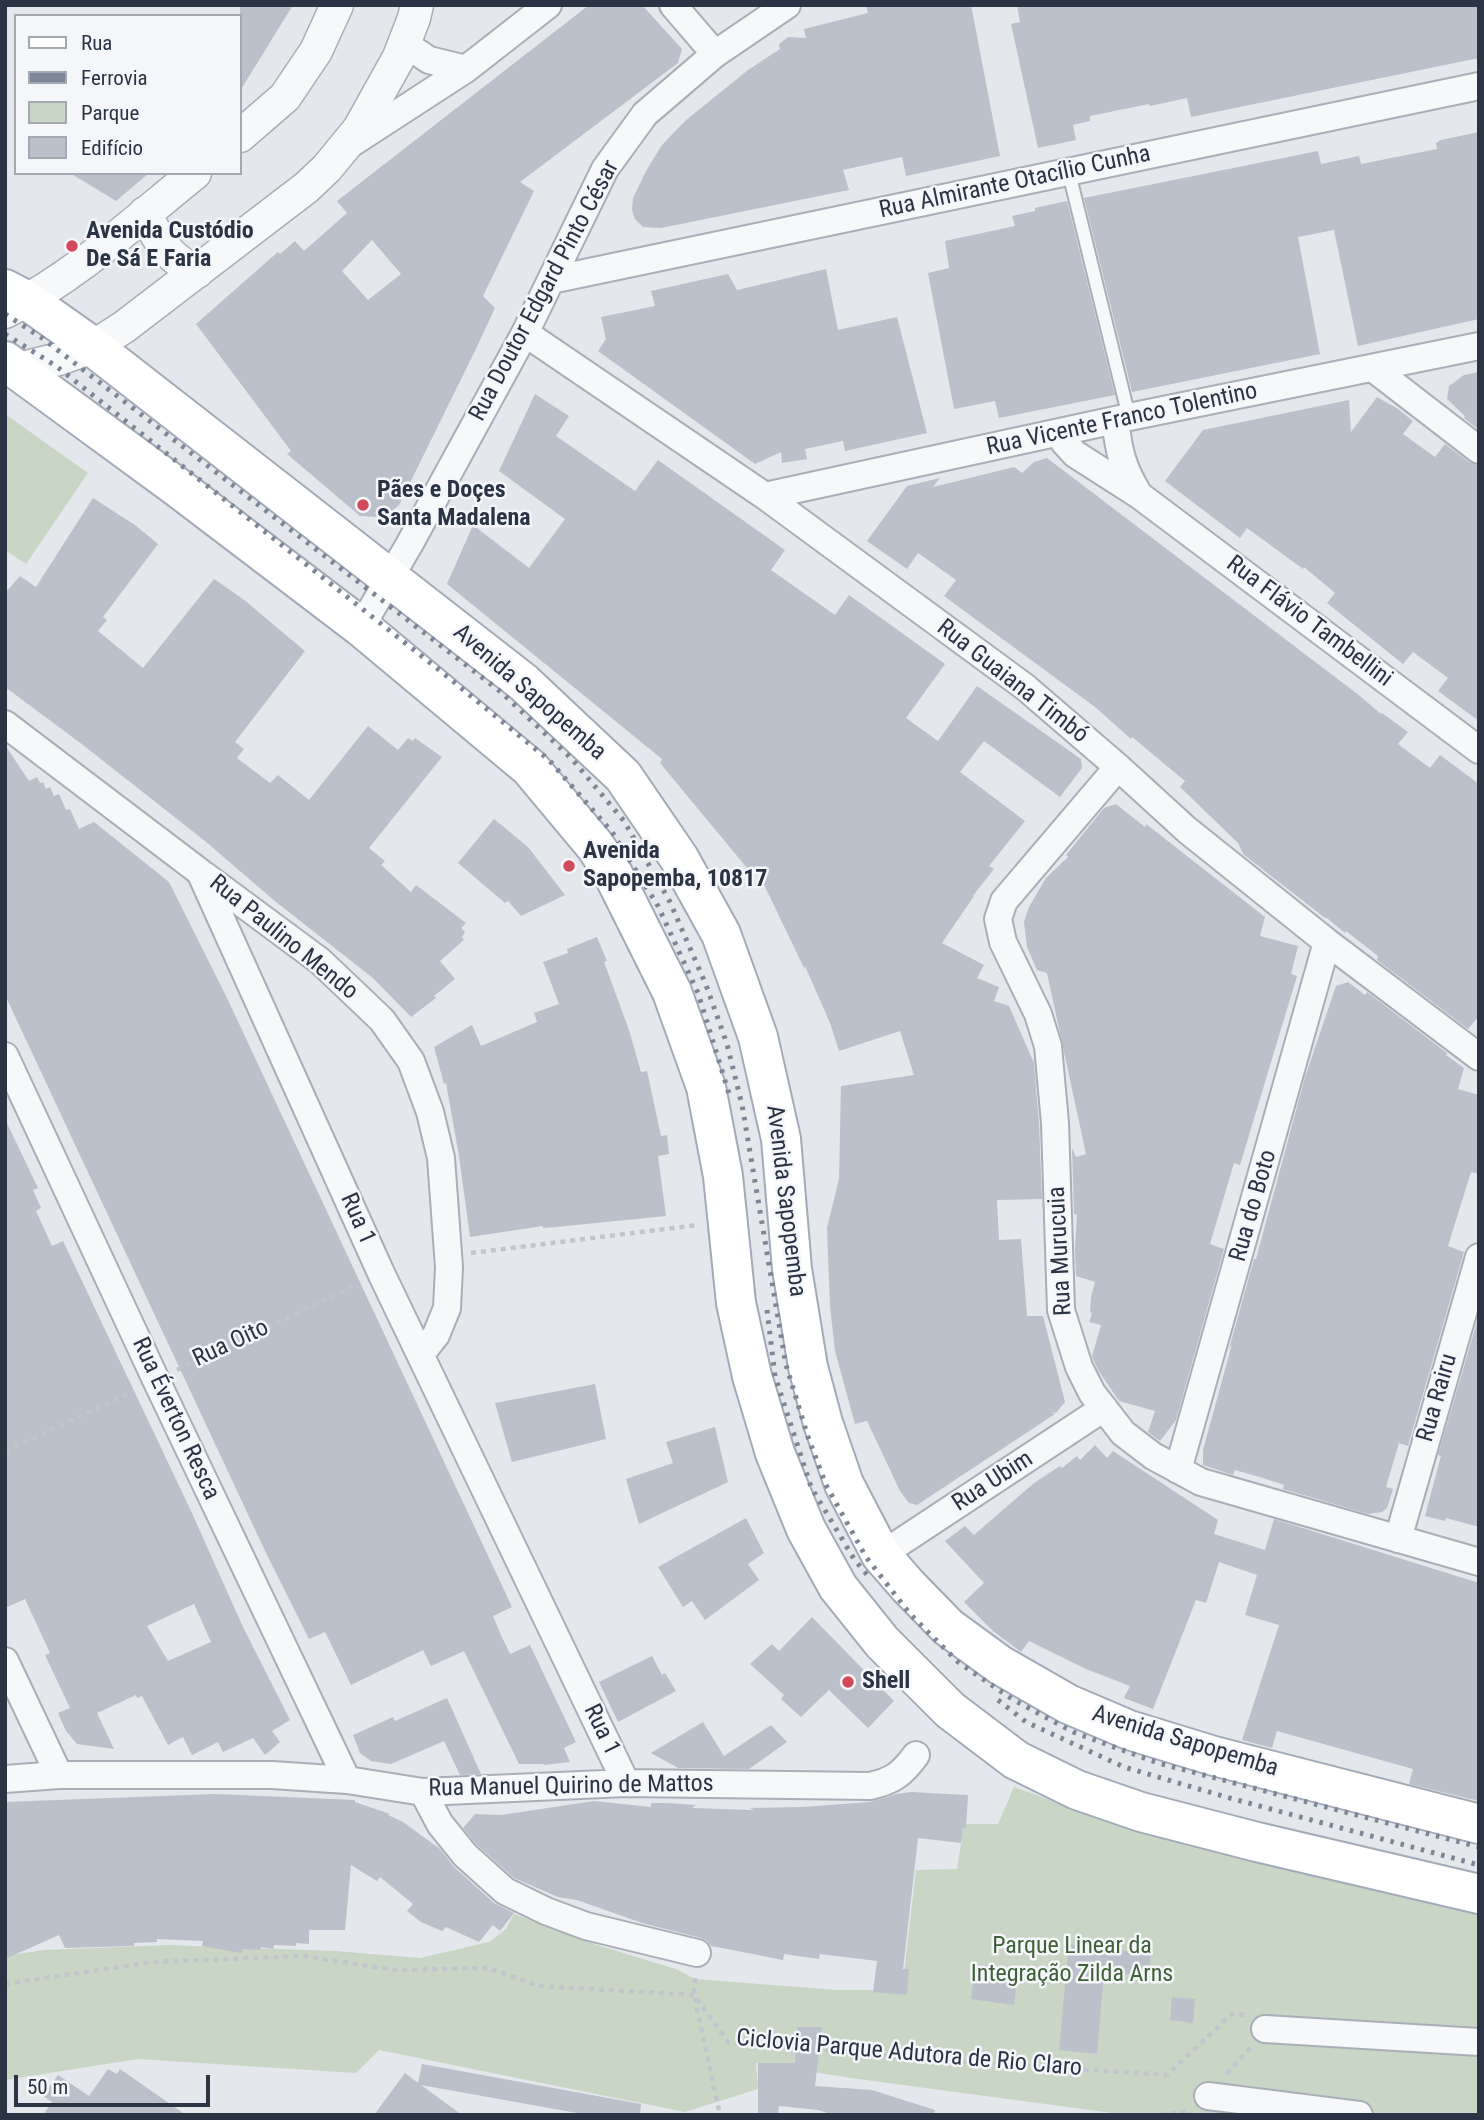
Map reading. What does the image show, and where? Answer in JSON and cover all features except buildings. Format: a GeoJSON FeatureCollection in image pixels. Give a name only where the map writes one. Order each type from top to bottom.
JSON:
{"type":"FeatureCollection","features":[{"type":"Feature","properties":{"kind":"main road","name":"Avenida Sapopemba"},"geometry":{"type":"LineString","coordinates":[[13,301],[93,346],[523,682],[623,776],[679,858],[721,934],[758,1037],[781,1139],[792,1269],[808,1367],[823,1423],[844,1483],[881,1555],[908,1586],[948,1627],[1000,1665],[1068,1704],[1129,1730],[1214,1756],[1479,1824]]}},
{"type":"Feature","properties":{"kind":"main road"},"geometry":{"type":"LineString","coordinates":[[10,367],[177,487],[361,627],[530,768],[596,847],[612,872],[672,992],[706,1087],[723,1176],[736,1303],[752,1376],[775,1453],[806,1529],[838,1587],[882,1642],[950,1710],[1016,1760],[1077,1790],[1141,1812],[1218,1832],[1479,1894]]}},
{"type":"Feature","properties":{"kind":"street"},"geometry":{"type":"LineString","coordinates":[[242,134],[285,97],[316,51],[337,5]]}},
{"type":"Feature","properties":{"kind":"street"},"geometry":{"type":"LineString","coordinates":[[10,367],[60,359],[93,346],[124,327],[307,187],[346,146],[369,113],[400,58],[416,5]]}},
{"type":"Feature","properties":{"kind":"street"},"geometry":{"type":"LineString","coordinates":[[346,146],[466,69],[548,5]]}},
{"type":"Feature","properties":{"kind":"street"},"geometry":{"type":"LineString","coordinates":[[673,5],[715,54]]}},
{"type":"Feature","properties":{"kind":"street","name":"Rua Doutor Edgard Pinto César"},"geometry":{"type":"LineString","coordinates":[[361,627],[525,333],[605,169],[645,114],[715,54],[787,5]]}},
{"type":"Feature","properties":{"kind":"street"},"geometry":{"type":"LineString","coordinates":[[405,44],[429,60],[466,69]]}},
{"type":"Feature","properties":{"kind":"street","name":"Rua Almirante Otacílio Cunha"},"geometry":{"type":"LineString","coordinates":[[551,280],[1479,86]]}},
{"type":"Feature","properties":{"kind":"street"},"geometry":{"type":"LineString","coordinates":[[13,301],[55,283],[193,175]]}},
{"type":"Feature","properties":{"kind":"street"},"geometry":{"type":"LineString","coordinates":[[134,222],[179,262],[185,280]]}},
{"type":"Feature","properties":{"kind":"street","name":"Rua Guaiana Timbó"},"geometry":{"type":"LineString","coordinates":[[525,333],[765,496],[1025,687],[1118,766],[1187,830],[1327,942],[1479,1057]]}},
{"type":"Feature","properties":{"kind":"street","name":"Rua Vicente Franco Tolentino"},"geometry":{"type":"LineString","coordinates":[[765,496],[1479,346]]}},
{"type":"Feature","properties":{"kind":"street"},"geometry":{"type":"LineString","coordinates":[[1374,369],[1479,450]]}},
{"type":"Feature","properties":{"kind":"street","name":"Rua Flávio Tambellini"},"geometry":{"type":"LineString","coordinates":[[1122,419],[1121,461],[1139,495]]}},
{"type":"Feature","properties":{"kind":"street","name":"Rua Flávio Tambellini"},"geometry":{"type":"LineString","coordinates":[[1061,432],[1069,449],[1139,495],[1479,750]]}},
{"type":"Feature","properties":{"kind":"street","name":"Rua 1"},"geometry":{"type":"LineString","coordinates":[[5,723],[201,872],[381,1273],[626,1783]]}},
{"type":"Feature","properties":{"kind":"street","name":"Rua Murucuia"},"geometry":{"type":"LineString","coordinates":[[1118,766],[1004,901],[998,919],[1003,942],[1038,1014],[1048,1046],[1055,1123],[1061,1310],[1079,1367],[1092,1393],[1123,1433],[1153,1455],[1201,1482],[1479,1562]]}},
{"type":"Feature","properties":{"kind":"street","name":"Rua Paulino Mendo"},"geometry":{"type":"LineString","coordinates":[[201,872],[320,961],[382,1020],[411,1061],[430,1112],[441,1158],[449,1256],[447,1308],[436,1335],[421,1354]]}},
{"type":"Feature","properties":{"kind":"street","name":"Rua do Boto"},"geometry":{"type":"LineString","coordinates":[[1178,1470],[1327,942]]}},
{"type":"Feature","properties":{"kind":"street","name":"Rua Éverton Resca"},"geometry":{"type":"LineString","coordinates":[[5,1056],[347,1780]]}},
{"type":"Feature","properties":{"kind":"street","name":"Rua Rairu"},"geometry":{"type":"LineString","coordinates":[[1398,1539],[1479,1257]]}},
{"type":"Feature","properties":{"kind":"street","name":"Rua Ubim"},"geometry":{"type":"LineString","coordinates":[[881,1555],[1104,1408]]}},
{"type":"Feature","properties":{"kind":"street"},"geometry":{"type":"LineString","coordinates":[[5,1661],[59,1775]]}},
{"type":"Feature","properties":{"kind":"street","name":"Rua Manuel Quirino de Mattos"},"geometry":{"type":"LineString","coordinates":[[5,1779],[59,1775],[272,1775],[347,1780],[423,1792],[626,1783],[870,1786],[897,1776],[916,1755]]}},
{"type":"Feature","properties":{"kind":"street"},"geometry":{"type":"LineString","coordinates":[[423,1792],[440,1824],[465,1855],[505,1891],[586,1926],[697,1953]]}},
{"type":"Feature","properties":{"kind":"street"},"geometry":{"type":"LineString","coordinates":[[1262,2022],[1479,2042]]}},
{"type":"Feature","properties":{"kind":"street"},"geometry":{"type":"LineString","coordinates":[[1208,2096],[1359,2115]]}},
{"type":"Feature","properties":{"kind":"lane"},"geometry":{"type":"LineString","coordinates":[[1069,173],[1122,419]]}},
{"type":"Feature","properties":{"kind":"path"},"geometry":{"type":"LineString","coordinates":[[449,1256],[727,1222]]}},
{"type":"Feature","properties":{"kind":"path","name":"Rua Oito"},"geometry":{"type":"LineString","coordinates":[[5,1451],[381,1273]]}},
{"type":"Feature","properties":{"kind":"path"},"geometry":{"type":"LineString","coordinates":[[697,1953],[694,1995],[720,2115]]}},
{"type":"Feature","properties":{"kind":"path"},"geometry":{"type":"LineString","coordinates":[[5,1984],[152,1962],[303,1956],[396,1970],[488,1968],[538,1986],[694,1995]]}},
{"type":"Feature","properties":{"kind":"path","name":"Ciclovia Parque Adutora de Rio Claro"},"geometry":{"type":"LineString","coordinates":[[694,1995],[728,2042],[910,2058],[1167,2075],[1232,2014],[1262,2022]]}},
{"type":"Feature","properties":{"kind":"green space"},"geometry":{"type":"Polygon","coordinates":[[[5,414],[88,473],[26,564],[5,550],[5,414]]]}},
{"type":"Feature","properties":{"kind":"green space","name":"Parque Linear da Integração Zilda Arns"},"geometry":{"type":"Polygon","coordinates":[[[1014,1787],[1106,1820],[1479,1912],[1479,2115],[1127,2115],[756,2063],[758,2089],[685,2112],[379,2050],[356,2073],[138,2059],[5,2080],[5,1956],[44,1950],[169,1945],[335,1951],[420,1958],[489,1942],[506,1929],[514,1914],[597,1945],[676,1969],[695,1979],[837,1990],[902,1990],[916,1870],[957,1869],[964,1824],[998,1824],[1014,1787]]]}},
{"type":"Feature","properties":{"kind":"railway"},"geometry":{"type":"LineString","coordinates":[[5,314],[42,338],[501,692],[572,759],[624,821],[670,902],[706,985],[727,1044],[742,1105],[786,1365],[808,1437],[826,1485],[866,1557],[910,1614],[958,1662],[1012,1699],[1073,1732],[1158,1763],[1479,1847]]}},
{"type":"Feature","properties":{"kind":"railway"},"geometry":{"type":"LineString","coordinates":[[5,334],[56,366],[549,760],[612,832],[658,906],[698,993],[730,1097]]}},
{"type":"Feature","properties":{"kind":"railway"},"geometry":{"type":"LineString","coordinates":[[767,1310],[775,1376],[811,1487],[854,1559],[869,1577]]}},
{"type":"Feature","properties":{"kind":"railway"},"geometry":{"type":"LineString","coordinates":[[998,1700],[1026,1722],[1124,1767],[1479,1865]]}},
{"type":"Feature","properties":{"kind":"place","name":"Avenida Custódio De Sá E Faria"},"geometry":{"type":"Point","coordinates":[72,246]}},
{"type":"Feature","properties":{"kind":"place","name":"Pães e Doçes Santa Madalena"},"geometry":{"type":"Point","coordinates":[363,505]}},
{"type":"Feature","properties":{"kind":"place","name":"Avenida Sapopemba, 10817"},"geometry":{"type":"Point","coordinates":[569,866]}},
{"type":"Feature","properties":{"kind":"place","name":"Shell"},"geometry":{"type":"Point","coordinates":[848,1682]}}]}
